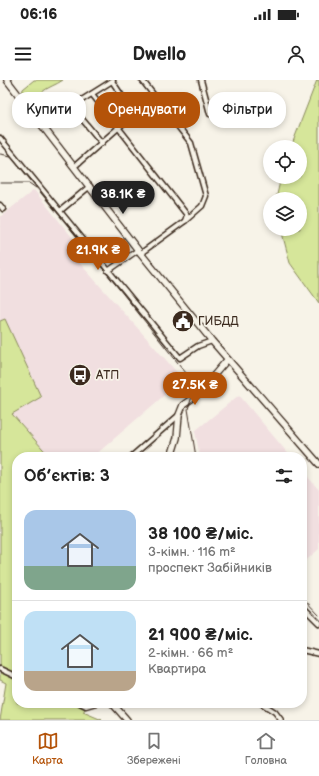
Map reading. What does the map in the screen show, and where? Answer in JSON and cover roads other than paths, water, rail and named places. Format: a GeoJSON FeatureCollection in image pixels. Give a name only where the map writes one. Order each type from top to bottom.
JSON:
{"type":"FeatureCollection","features":[{"type":"Feature","properties":{"kind":"main road"},"geometry":{"type":"LineString","coordinates":[[7,80],[16,92]]}},
{"type":"Feature","properties":{"kind":"main road"},"geometry":{"type":"LineString","coordinates":[[44,128],[139,251],[212,341],[319,464]]}},
{"type":"Feature","properties":{"kind":"main road"},"geometry":{"type":"LineString","coordinates":[[174,452],[178,438],[179,415],[185,402],[197,395],[228,360]]}},
{"type":"Feature","properties":{"kind":"main road"},"geometry":{"type":"LineString","coordinates":[[116,708],[126,720]]}},
{"type":"Feature","properties":{"kind":"street"},"geometry":{"type":"LineString","coordinates":[[108,271],[185,221],[202,206],[206,196],[192,143],[143,80]]}},
{"type":"Feature","properties":{"kind":"street"},"geometry":{"type":"LineString","coordinates":[[201,80],[208,106]]}},
{"type":"Feature","properties":{"kind":"street"},"geometry":{"type":"LineString","coordinates":[[75,166],[119,129],[134,114],[113,81],[86,98]]}},
{"type":"Feature","properties":{"kind":"street"},"geometry":{"type":"LineString","coordinates":[[92,94],[187,215],[185,221]]}},
{"type":"Feature","properties":{"kind":"street"},"geometry":{"type":"LineString","coordinates":[[86,124],[102,143]]}},
{"type":"Feature","properties":{"kind":"street"},"geometry":{"type":"LineString","coordinates":[[0,138],[180,358],[198,346],[212,341]]}},
{"type":"Feature","properties":{"kind":"street"},"geometry":{"type":"LineString","coordinates":[[60,211],[90,186]]}},
{"type":"Feature","properties":{"kind":"street"},"geometry":{"type":"LineString","coordinates":[[0,205],[3,209]]}},
{"type":"Feature","properties":{"kind":"street"},"geometry":{"type":"LineString","coordinates":[[137,452],[179,415]]}},
{"type":"Feature","properties":{"kind":"street"},"geometry":{"type":"LineString","coordinates":[[307,611],[319,623]]}},
{"type":"Feature","properties":{"kind":"street"},"geometry":{"type":"LineString","coordinates":[[307,651],[319,654]]}},
{"type":"Feature","properties":{"kind":"street"},"geometry":{"type":"LineString","coordinates":[[0,669],[12,674]]}},
{"type":"Feature","properties":{"kind":"street"},"geometry":{"type":"LineString","coordinates":[[269,708],[276,712],[281,720]]}},
{"type":"Feature","properties":{"kind":"tram line"},"geometry":{"type":"LineString","coordinates":[[0,154],[11,156],[37,186],[194,383],[195,387],[188,409],[195,452]]}},
{"type":"Feature","properties":{"kind":"tram line"},"geometry":{"type":"LineString","coordinates":[[0,183],[29,183],[36,188]]}},
{"type":"Feature","properties":{"kind":"tram line"},"geometry":{"type":"LineString","coordinates":[[307,602],[319,615]]}},
{"type":"Feature","properties":{"kind":"place","name":"ГИБДД"},"geometry":{"type":"Point","coordinates":[183,321]}},
{"type":"Feature","properties":{"kind":"place","name":"АТП"},"geometry":{"type":"Point","coordinates":[80,375]}}]}
